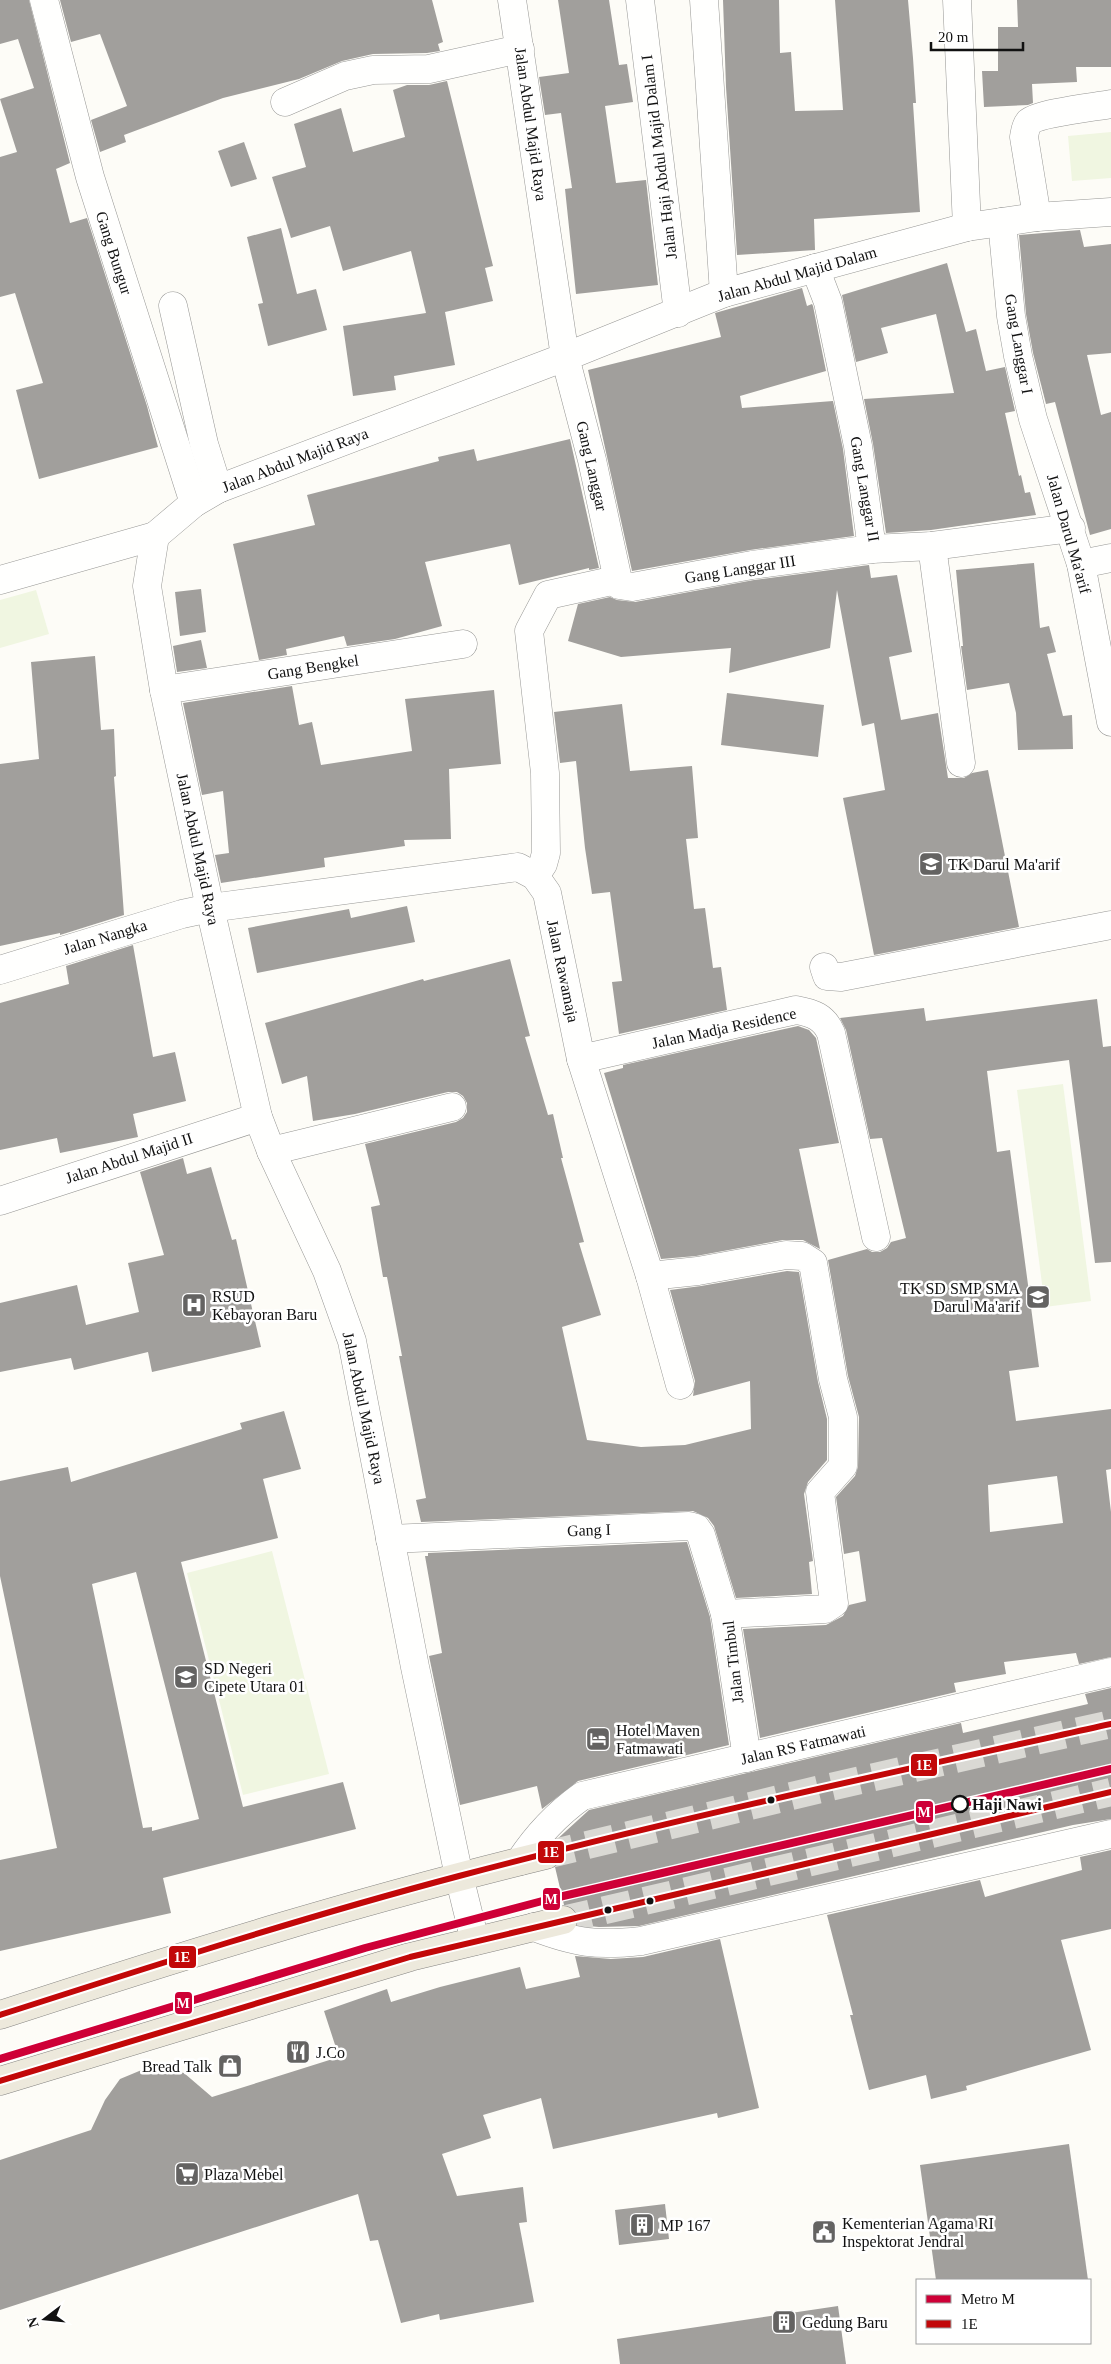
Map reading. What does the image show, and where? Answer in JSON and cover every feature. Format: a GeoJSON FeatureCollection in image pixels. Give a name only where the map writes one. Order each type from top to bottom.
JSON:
{"type":"FeatureCollection","features":[{"type":"Feature","properties":{"kind":"main road","name":"Jalan RS Fatmawati"},"geometry":{"type":"LineString","coordinates":[[0,2015],[244,1937],[459,1876],[533,1858]]}},
{"type":"Feature","properties":{"kind":"main road"},"geometry":{"type":"LineString","coordinates":[[0,2081],[277,1995],[410,1957],[563,1920]]}},
{"type":"Feature","properties":{"kind":"street","name":"Gang Bungur"},"geometry":{"type":"LineString","coordinates":[[44,0],[90,177],[194,503]]}},
{"type":"Feature","properties":{"kind":"street","name":"Jalan Abdul Majid Raya"},"geometry":{"type":"LineString","coordinates":[[475,1941],[459,1876],[352,1342],[327,1271],[271,1151],[258,1117],[210,908],[164,690],[147,586],[155,536],[194,503],[218,489],[565,357],[512,0]]}},
{"type":"Feature","properties":{"kind":"street","name":"Jalan Haji Abdul Majid Dalam I"},"geometry":{"type":"LineString","coordinates":[[640,0],[678,313]]}},
{"type":"Feature","properties":{"kind":"street"},"geometry":{"type":"LineString","coordinates":[[704,0],[724,293]]}},
{"type":"Feature","properties":{"kind":"street"},"geometry":{"type":"LineString","coordinates":[[957,0],[967,227]]}},
{"type":"Feature","properties":{"kind":"street"},"geometry":{"type":"LineString","coordinates":[[285,102],[345,76],[373,70],[429,68],[520,50]]}},
{"type":"Feature","properties":{"kind":"street"},"geometry":{"type":"LineString","coordinates":[[1037,217],[1024,137],[1025,127],[1028,123],[1040,117],[1111,104]]}},
{"type":"Feature","properties":{"kind":"street","name":"Jalan Abdul Majid Dalam"},"geometry":{"type":"LineString","coordinates":[[565,357],[724,293],[967,227],[1037,217],[1111,212]]}},
{"type":"Feature","properties":{"kind":"street","name":"Gang Langgar I"},"geometry":{"type":"LineString","coordinates":[[1002,222],[1011,316],[1018,356],[1033,418],[1050,464]]}},
{"type":"Feature","properties":{"kind":"street","name":"Gang Langgar II"},"geometry":{"type":"LineString","coordinates":[[815,268],[828,302],[858,446],[872,549],[932,546],[1071,528]]}},
{"type":"Feature","properties":{"kind":"street"},"geometry":{"type":"LineString","coordinates":[[173,306],[204,444],[218,489]]}},
{"type":"Feature","properties":{"kind":"street","name":"Gang Langgar"},"geometry":{"type":"LineString","coordinates":[[565,357],[592,460],[616,578]]}},
{"type":"Feature","properties":{"kind":"street","name":"Jalan Darul Ma'arif"},"geometry":{"type":"LineString","coordinates":[[1050,464],[1082,564],[1111,722]]}},
{"type":"Feature","properties":{"kind":"street"},"geometry":{"type":"LineString","coordinates":[[0,580],[155,536]]}},
{"type":"Feature","properties":{"kind":"street"},"geometry":{"type":"LineString","coordinates":[[932,546],[961,763]]}},
{"type":"Feature","properties":{"kind":"street","name":"Gang Langgar III"},"geometry":{"type":"LineString","coordinates":[[616,578],[621,586],[632,587],[752,565],[872,549]]}},
{"type":"Feature","properties":{"kind":"street"},"geometry":{"type":"LineString","coordinates":[[1082,564],[1111,558]]}},
{"type":"Feature","properties":{"kind":"street"},"geometry":{"type":"LineString","coordinates":[[210,908],[518,867],[534,876],[543,864],[546,853],[545,773],[529,631],[548,595],[616,578]]}},
{"type":"Feature","properties":{"kind":"street","name":"Gang Bengkel"},"geometry":{"type":"LineString","coordinates":[[164,690],[463,644]]}},
{"type":"Feature","properties":{"kind":"street","name":"Jalan Rawamaja"},"geometry":{"type":"LineString","coordinates":[[534,876],[547,893],[581,1059],[650,1276],[680,1385]]}},
{"type":"Feature","properties":{"kind":"street","name":"Jalan Nangka"},"geometry":{"type":"LineString","coordinates":[[0,970],[182,914],[210,908]]}},
{"type":"Feature","properties":{"kind":"street"},"geometry":{"type":"LineString","coordinates":[[824,967],[827,976],[841,977],[1111,926]]}},
{"type":"Feature","properties":{"kind":"street","name":"Jalan Madja Residence"},"geometry":{"type":"LineString","coordinates":[[581,1059],[796,1010],[818,1017],[831,1033],[876,1237]]}},
{"type":"Feature","properties":{"kind":"street"},"geometry":{"type":"LineString","coordinates":[[271,1151],[452,1107]]}},
{"type":"Feature","properties":{"kind":"street","name":"Jalan Abdul Majid II"},"geometry":{"type":"LineString","coordinates":[[0,1201],[258,1117]]}},
{"type":"Feature","properties":{"kind":"street","name":"Jalan Timbul"},"geometry":{"type":"LineString","coordinates":[[650,1276],[698,1271],[786,1255],[802,1256],[813,1263],[833,1379],[843,1417],[843,1466],[820,1492],[834,1603],[825,1609],[725,1614],[746,1758]]}},
{"type":"Feature","properties":{"kind":"street","name":"Gang I"},"geometry":{"type":"LineString","coordinates":[[390,1539],[689,1526],[696,1528],[701,1535],[725,1614]]}},
{"type":"Feature","properties":{"kind":"street","name":"Jalan RS Fatmawati"},"geometry":{"type":"LineString","coordinates":[[533,1858],[530,1846],[551,1822],[582,1796],[1111,1672]]}},
{"type":"Feature","properties":{"kind":"street"},"geometry":{"type":"LineString","coordinates":[[534,1926],[558,1936],[595,1944],[641,1941],[1111,1834]]}},
{"type":"Feature","properties":{"kind":"green space"},"geometry":{"type":"Polygon","coordinates":[[[1111,132],[1111,178],[1072,181],[1068,136],[1111,132]]]}},
{"type":"Feature","properties":{"kind":"green space"},"geometry":{"type":"Polygon","coordinates":[[[36,590],[49,634],[0,648],[0,600],[36,590]]]}},
{"type":"Feature","properties":{"kind":"green space"},"geometry":{"type":"Polygon","coordinates":[[[1063,1084],[1091,1301],[1045,1307],[1017,1090],[1063,1084]]]}},
{"type":"Feature","properties":{"kind":"green space"},"geometry":{"type":"Polygon","coordinates":[[[272,1551],[329,1774],[243,1795],[187,1573],[272,1551]]]}},
{"type":"Feature","properties":{"kind":"building"},"geometry":{"type":"Polygon","coordinates":[[[0,0],[29,0],[70,163],[56,169],[70,223],[87,218],[147,406],[158,447],[39,479],[16,390],[43,383],[15,293],[0,297],[0,157],[17,152],[0,99],[34,88],[18,39],[0,44],[0,0]]]}},
{"type":"Feature","properties":{"kind":"building"},"geometry":{"type":"Polygon","coordinates":[[[60,0],[432,0],[443,42],[438,44],[440,51],[373,54],[342,61],[299,79],[223,98],[124,135],[126,142],[100,152],[91,120],[127,106],[100,34],[71,42],[60,0]]]}},
{"type":"Feature","properties":{"kind":"building"},"geometry":{"type":"Polygon","coordinates":[[[558,0],[609,0],[619,65],[627,64],[633,102],[605,106],[616,183],[646,180],[658,285],[576,294],[565,189],[572,188],[561,113],[545,115],[539,77],[569,73],[558,0]]]}},
{"type":"Feature","properties":{"kind":"building"},"geometry":{"type":"Polygon","coordinates":[[[723,0],[779,0],[780,53],[791,52],[795,111],[843,110],[835,0],[908,0],[916,103],[913,103],[920,212],[814,219],[815,250],[737,255],[726,87],[723,0]]]}},
{"type":"Feature","properties":{"kind":"building"},"geometry":{"type":"Polygon","coordinates":[[[1017,0],[1111,0],[1111,67],[1076,67],[1077,82],[1032,84],[1033,103],[1028,105],[984,107],[982,71],[998,71],[998,27],[1018,27],[1017,0]]]}},
{"type":"Feature","properties":{"kind":"building"},"geometry":{"type":"Polygon","coordinates":[[[447,81],[493,266],[485,268],[493,301],[445,312],[455,365],[394,376],[396,390],[353,396],[343,326],[426,313],[411,251],[343,271],[330,226],[291,238],[272,177],[306,167],[294,124],[341,108],[353,152],[405,137],[393,90],[407,85],[429,85],[447,81]]]}},
{"type":"Feature","properties":{"kind":"building"},"geometry":{"type":"Polygon","coordinates":[[[244,142],[257,179],[231,187],[218,151],[244,142]]]}},
{"type":"Feature","properties":{"kind":"building"},"geometry":{"type":"Polygon","coordinates":[[[281,228],[297,294],[316,289],[327,330],[268,346],[258,304],[263,303],[247,237],[281,228]]]}},
{"type":"Feature","properties":{"kind":"building"},"geometry":{"type":"Polygon","coordinates":[[[1080,230],[1084,247],[1111,244],[1111,353],[1087,355],[1101,415],[1111,412],[1111,529],[1090,535],[1055,402],[1046,404],[1033,353],[1026,314],[1019,235],[1080,230]]]}},
{"type":"Feature","properties":{"kind":"building"},"geometry":{"type":"Polygon","coordinates":[[[947,263],[966,332],[976,329],[986,371],[1005,367],[1015,411],[1005,413],[1019,476],[1021,475],[1025,493],[1030,492],[1036,515],[931,530],[886,533],[873,444],[864,399],[954,393],[936,314],[881,328],[888,353],[856,362],[842,295],[947,263]]]}},
{"type":"Feature","properties":{"kind":"building"},"geometry":{"type":"Polygon","coordinates":[[[802,288],[807,306],[812,304],[813,306],[826,371],[740,396],[742,408],[833,401],[843,449],[854,536],[750,550],[632,571],[588,370],[721,337],[715,313],[802,288]]]}},
{"type":"Feature","properties":{"kind":"building"},"geometry":{"type":"Polygon","coordinates":[[[570,439],[599,568],[589,570],[589,568],[519,585],[510,544],[425,562],[442,626],[395,639],[347,646],[344,636],[286,649],[287,655],[259,660],[233,544],[315,525],[307,495],[439,461],[438,457],[474,449],[477,461],[570,439]]]}},
{"type":"Feature","properties":{"kind":"building"},"geometry":{"type":"Polygon","coordinates":[[[1034,563],[1040,628],[1049,626],[1056,652],[1047,654],[1063,716],[1072,715],[1073,749],[1018,750],[1016,713],[1009,683],[967,690],[961,646],[963,646],[956,570],[1034,563]]]}},
{"type":"Feature","properties":{"kind":"building"},"geometry":{"type":"Polygon","coordinates":[[[869,565],[871,578],[897,575],[912,652],[889,657],[901,720],[938,713],[948,778],[964,778],[972,773],[988,770],[1019,927],[874,955],[843,798],[885,790],[874,723],[862,726],[837,590],[830,648],[729,673],[731,648],[621,657],[568,641],[578,604],[610,597],[617,600],[635,602],[754,580],[869,565]]]}},
{"type":"Feature","properties":{"kind":"building"},"geometry":{"type":"Polygon","coordinates":[[[201,589],[206,632],[180,636],[175,592],[201,589]]]}},
{"type":"Feature","properties":{"kind":"building"},"geometry":{"type":"Polygon","coordinates":[[[201,640],[207,668],[177,672],[173,646],[201,640]]]}},
{"type":"Feature","properties":{"kind":"building"},"geometry":{"type":"Polygon","coordinates":[[[95,656],[101,730],[114,729],[116,776],[114,777],[124,915],[60,935],[60,933],[0,946],[0,764],[39,759],[31,662],[95,656]]]}},
{"type":"Feature","properties":{"kind":"building"},"geometry":{"type":"Polygon","coordinates":[[[292,686],[299,725],[312,722],[321,765],[412,751],[405,699],[494,690],[501,764],[449,769],[451,839],[404,840],[405,846],[324,858],[325,867],[221,883],[215,855],[229,853],[223,791],[202,795],[183,703],[292,686]]]}},
{"type":"Feature","properties":{"kind":"building"},"geometry":{"type":"Polygon","coordinates":[[[727,693],[824,705],[818,757],[721,745],[727,693]]]}},
{"type":"Feature","properties":{"kind":"building"},"geometry":{"type":"Polygon","coordinates":[[[622,704],[630,771],[692,766],[698,838],[686,839],[694,909],[705,908],[713,968],[721,967],[727,1010],[619,1034],[612,982],[622,981],[610,892],[592,894],[576,761],[560,763],[554,712],[622,704]]]}},
{"type":"Feature","properties":{"kind":"building"},"geometry":{"type":"Polygon","coordinates":[[[407,906],[415,942],[257,973],[248,928],[349,909],[351,918],[407,906]]]}},
{"type":"Feature","properties":{"kind":"building"},"geometry":{"type":"Polygon","coordinates":[[[133,945],[153,1057],[175,1052],[186,1101],[133,1114],[138,1137],[60,1153],[57,1138],[0,1150],[0,1003],[69,984],[66,966],[133,945]]]}},
{"type":"Feature","properties":{"kind":"building"},"geometry":{"type":"Polygon","coordinates":[[[510,959],[530,1036],[525,1037],[548,1115],[553,1114],[563,1158],[561,1158],[584,1242],[579,1243],[601,1315],[562,1327],[587,1440],[641,1447],[685,1445],[751,1429],[750,1381],[693,1396],[695,1381],[670,1290],[787,1271],[799,1272],[818,1382],[827,1419],[827,1460],[808,1482],[804,1494],[813,1561],[809,1562],[812,1594],[736,1598],[714,1526],[708,1518],[693,1511],[421,1522],[416,1500],[426,1498],[399,1356],[402,1356],[387,1277],[383,1277],[371,1207],[380,1205],[365,1144],[456,1122],[463,1118],[467,1112],[467,1103],[463,1096],[457,1092],[448,1092],[355,1114],[313,1121],[307,1076],[282,1084],[265,1023],[423,979],[424,981],[510,959]]]}},
{"type":"Feature","properties":{"kind":"building"},"geometry":{"type":"Polygon","coordinates":[[[1097,999],[1103,1047],[1111,1046],[1111,1262],[1095,1263],[1069,1060],[987,1071],[997,1152],[1010,1150],[1039,1367],[1009,1371],[1016,1421],[1111,1409],[1111,1469],[1106,1470],[1111,1512],[1111,1657],[1079,1664],[1076,1653],[1004,1662],[1006,1674],[954,1683],[956,1692],[760,1738],[743,1629],[826,1625],[843,1616],[849,1605],[866,1601],[859,1551],[844,1554],[836,1497],[855,1476],[858,1467],[859,1417],[848,1376],[828,1260],[867,1249],[872,1252],[880,1252],[887,1248],[891,1242],[906,1238],[882,1138],[870,1139],[846,1030],[840,1018],[924,1008],[926,1021],[1097,999]],[[1057,1476],[988,1485],[990,1532],[1063,1523],[1057,1476]]]}},
{"type":"Feature","properties":{"kind":"building"},"geometry":{"type":"Polygon","coordinates":[[[798,1026],[809,1030],[816,1038],[839,1143],[799,1149],[820,1249],[803,1240],[783,1240],[696,1256],[661,1259],[604,1073],[623,1068],[623,1065],[798,1026]]]}},
{"type":"Feature","properties":{"kind":"building"},"geometry":{"type":"Polygon","coordinates":[[[183,1158],[187,1174],[211,1167],[232,1240],[236,1239],[261,1347],[152,1372],[148,1352],[74,1370],[71,1358],[0,1372],[0,1303],[77,1285],[86,1325],[139,1312],[128,1263],[164,1255],[140,1172],[183,1158]]]}},
{"type":"Feature","properties":{"kind":"building"},"geometry":{"type":"Polygon","coordinates":[[[284,1411],[301,1469],[263,1479],[278,1538],[181,1562],[243,1807],[343,1782],[356,1829],[163,1878],[171,1913],[0,1951],[0,1860],[57,1848],[0,1576],[0,1481],[68,1467],[71,1482],[242,1429],[240,1423],[284,1411]],[[136,1572],[92,1584],[143,1828],[152,1827],[152,1831],[199,1819],[136,1572]]]}},
{"type":"Feature","properties":{"kind":"building"},"geometry":{"type":"Polygon","coordinates":[[[687,1542],[710,1617],[729,1745],[578,1781],[542,1809],[537,1786],[460,1805],[429,1656],[442,1653],[425,1556],[428,1556],[428,1553],[687,1542]]]}},
{"type":"Feature","properties":{"kind":"building"},"geometry":{"type":"Polygon","coordinates":[[[1111,1688],[1111,1819],[1073,1825],[639,1926],[599,1927],[578,1925],[578,1917],[575,1910],[564,1905],[555,1867],[561,1860],[561,1852],[554,1842],[589,1810],[961,1723],[963,1733],[1088,1704],[1085,1694],[1111,1688]]]}},
{"type":"Feature","properties":{"kind":"building"},"geometry":{"type":"Polygon","coordinates":[[[1111,1850],[1111,1929],[1061,1940],[1091,2050],[966,2086],[967,2090],[931,2099],[926,2075],[869,2090],[850,2015],[853,2015],[827,1915],[980,1880],[985,1897],[1082,1870],[1080,1857],[1111,1850]]]}},
{"type":"Feature","properties":{"kind":"building"},"geometry":{"type":"Polygon","coordinates":[[[720,1939],[759,2108],[718,2118],[717,2113],[553,2149],[541,2098],[483,2115],[491,2138],[442,2154],[457,2196],[523,2187],[527,2222],[519,2223],[534,2302],[440,2320],[439,2314],[401,2323],[378,2240],[370,2241],[358,2194],[0,2310],[0,2160],[91,2130],[105,2100],[120,2079],[144,2069],[163,2068],[184,2073],[212,2097],[339,2057],[324,2011],[387,1989],[391,2002],[440,1987],[520,1967],[526,1989],[580,1977],[575,1956],[611,1959],[643,1957],[720,1939]]]}},
{"type":"Feature","properties":{"kind":"building"},"geometry":{"type":"Polygon","coordinates":[[[1069,2144],[1088,2279],[936,2279],[920,2165],[1069,2144]]]}},
{"type":"Feature","properties":{"kind":"building","name":"MP 167"},"geometry":{"type":"Polygon","coordinates":[[[665,2204],[669,2239],[619,2245],[615,2210],[665,2204]]]}},
{"type":"Feature","properties":{"kind":"building","name":"Gedung Baru"},"geometry":{"type":"Polygon","coordinates":[[[838,2306],[846,2364],[620,2364],[617,2339],[838,2306]]]}},
{"type":"Feature","properties":{"kind":"tunnel"},"geometry":{"type":"LineString","coordinates":[[546,1855],[821,1789],[1111,1724]]}},
{"type":"Feature","properties":{"kind":"tunnel"},"geometry":{"type":"LineString","coordinates":[[563,1920],[1111,1792]]}},
{"type":"Feature","properties":{"kind":"metro line","name":"M"},"geometry":{"type":"LineString","coordinates":[[0,2059],[365,1948],[546,1900],[1111,1769]]}},
{"type":"Feature","properties":{"kind":"transit line","name":"1E"},"geometry":{"type":"LineString","coordinates":[[0,2015],[286,1925],[459,1876],[703,1816],[1111,1724]]}},
{"type":"Feature","properties":{"kind":"transit line","name":"1E"},"geometry":{"type":"LineString","coordinates":[[0,2081],[410,1957],[1111,1792]]}},
{"type":"Feature","properties":{"kind":"place","name":"TK Darul Ma'arif"},"geometry":{"type":"Point","coordinates":[931,864]}},
{"type":"Feature","properties":{"kind":"place","name":"TK SD SMP SMA Darul Ma'arif"},"geometry":{"type":"Point","coordinates":[1038,1297]}},
{"type":"Feature","properties":{"kind":"place","name":"RSUD Kebayoran Baru"},"geometry":{"type":"Point","coordinates":[194,1305]}},
{"type":"Feature","properties":{"kind":"place","name":"SD Negeri Cipete Utara 01"},"geometry":{"type":"Point","coordinates":[186,1677]}},
{"type":"Feature","properties":{"kind":"place","name":"Hotel Maven Fatmawati"},"geometry":{"type":"Point","coordinates":[598,1739]}},
{"type":"Feature","properties":{"kind":"place","name":"Haji Nawi"},"geometry":{"type":"Point","coordinates":[960,1804]}},
{"type":"Feature","properties":{"kind":"place","name":"J.Co"},"geometry":{"type":"Point","coordinates":[298,2052]}},
{"type":"Feature","properties":{"kind":"place","name":"Bread Talk"},"geometry":{"type":"Point","coordinates":[230,2066]}},
{"type":"Feature","properties":{"kind":"place","name":"Plaza Mebel"},"geometry":{"type":"Point","coordinates":[187,2174]}},
{"type":"Feature","properties":{"kind":"place","name":"MP 167"},"geometry":{"type":"Point","coordinates":[642,2225]}},
{"type":"Feature","properties":{"kind":"place","name":"Kementerian Agama RI Inspektorat Jendral"},"geometry":{"type":"Point","coordinates":[824,2232]}},
{"type":"Feature","properties":{"kind":"place","name":"Gedung Baru"},"geometry":{"type":"Point","coordinates":[784,2322]}}]}
